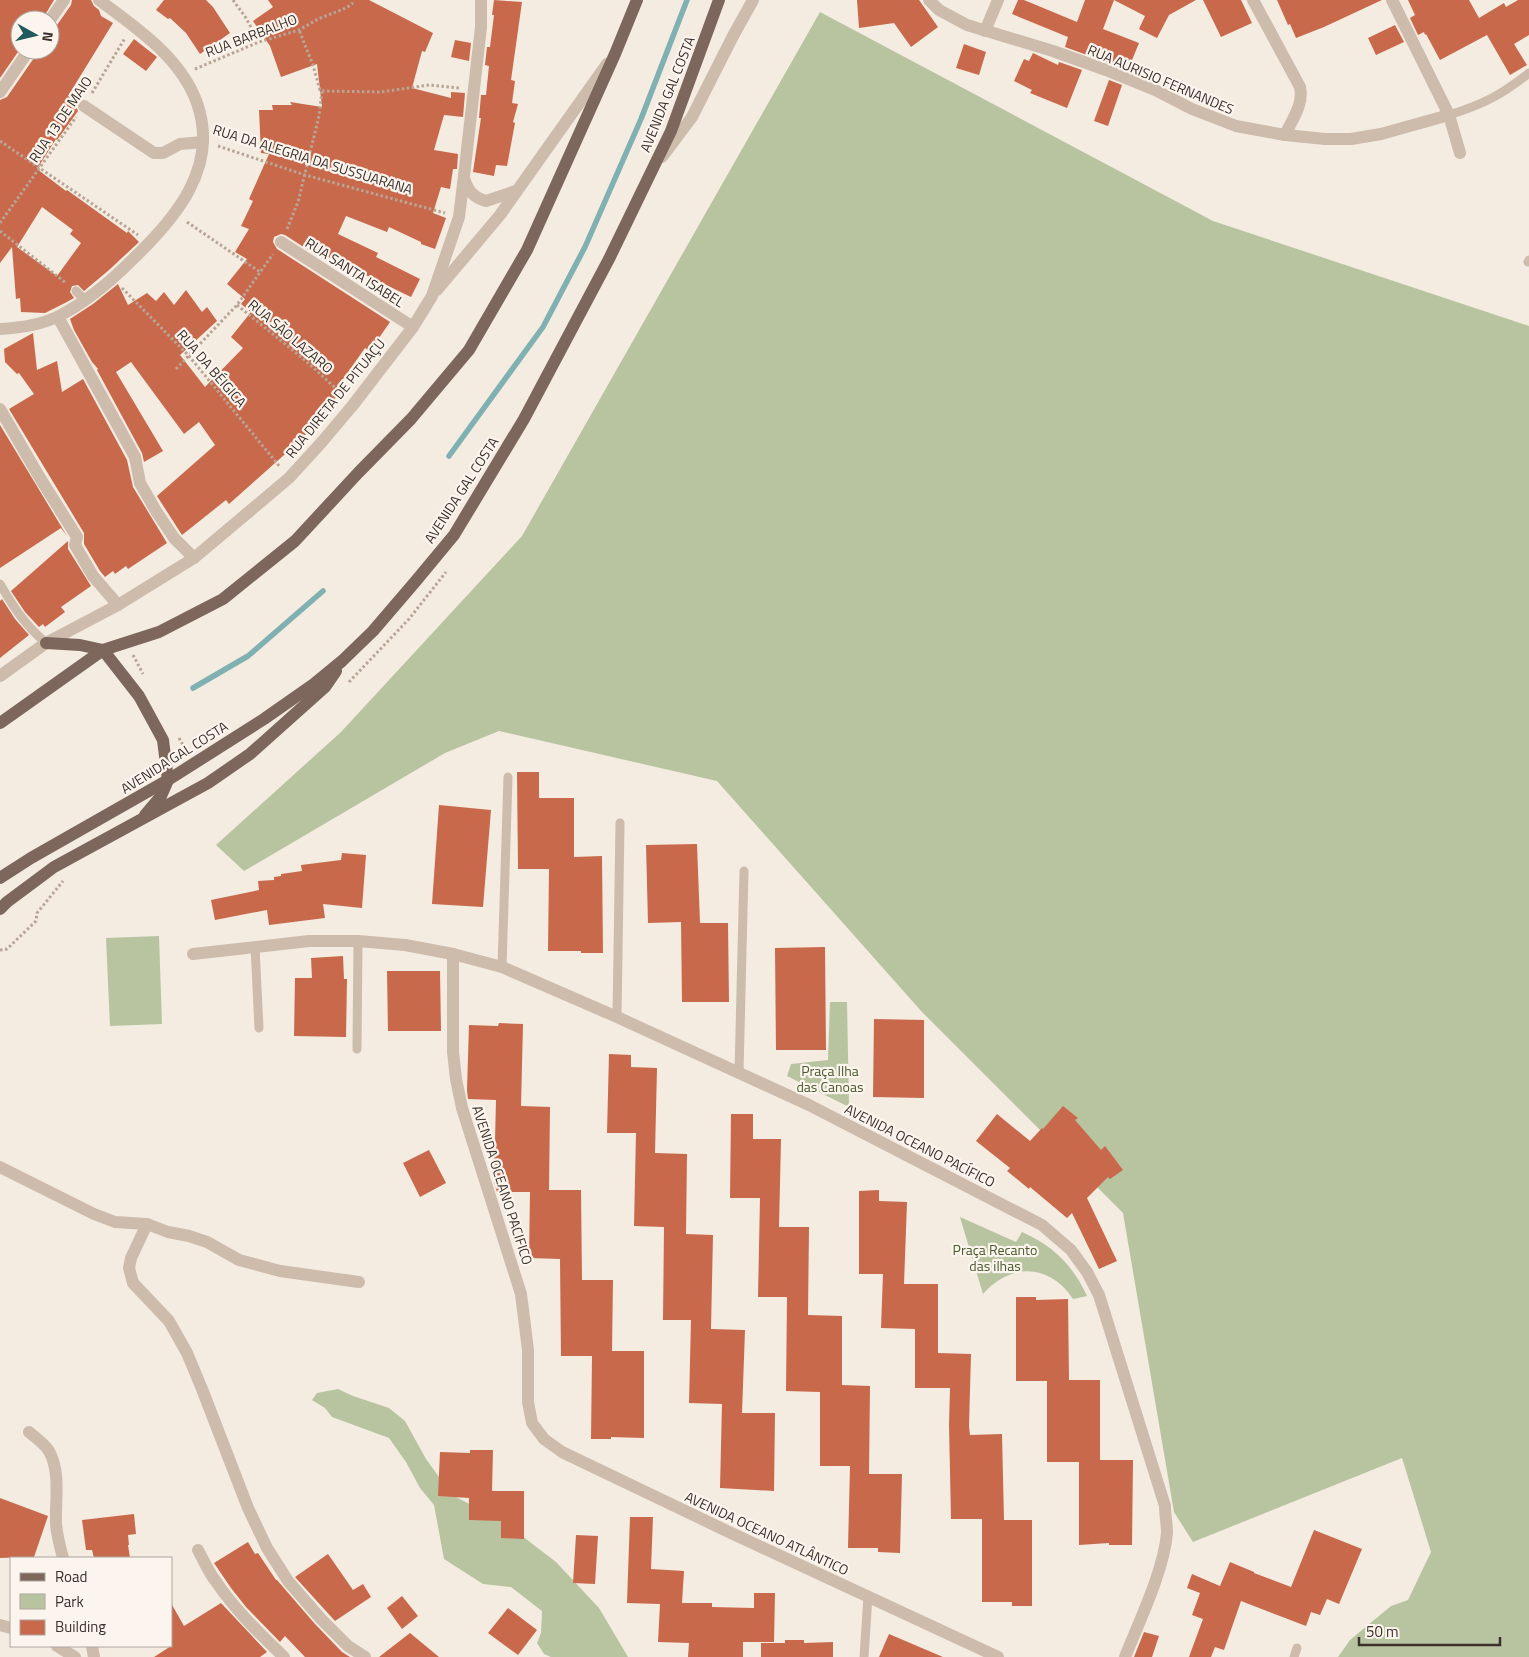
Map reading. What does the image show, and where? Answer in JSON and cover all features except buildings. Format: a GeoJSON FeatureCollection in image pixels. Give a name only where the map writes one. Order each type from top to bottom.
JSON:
{"type":"FeatureCollection","features":[{"type":"Feature","properties":{"kind":"main road"},"geometry":{"type":"LineString","coordinates":[[0,723],[103,650],[159,632],[222,599],[294,541],[358,472],[411,419],[469,350],[527,250],[615,54],[637,0]]}},
{"type":"Feature","properties":{"kind":"main road","name":"AVENIDA GAL COSTA"},"geometry":{"type":"LineString","coordinates":[[0,878],[31,858],[168,780],[264,719],[314,684],[342,661],[373,631],[454,535],[524,419],[609,259],[672,130],[720,0]]}},
{"type":"Feature","properties":{"kind":"main road"},"geometry":{"type":"LineString","coordinates":[[46,643],[80,644],[103,650],[139,696],[162,740],[168,780],[161,796],[142,819]]}},
{"type":"Feature","properties":{"kind":"main road"},"geometry":{"type":"LineString","coordinates":[[0,909],[6,902],[54,867],[208,783],[250,754],[325,687],[342,661]]}},
{"type":"Feature","properties":{"kind":"street"},"geometry":{"type":"LineString","coordinates":[[0,329],[34,324],[58,316],[81,295],[113,279],[150,243],[176,214],[188,195],[198,171],[203,142],[202,122],[197,103],[183,74],[133,25],[99,0]]}},
{"type":"Feature","properties":{"kind":"street","name":"RUA DIRETA DE PITUAÇU"},"geometry":{"type":"LineString","coordinates":[[0,676],[46,643],[118,606],[194,558],[288,478],[321,443],[413,327],[432,296],[459,217],[481,27],[481,0]]}},
{"type":"Feature","properties":{"kind":"street"},"geometry":{"type":"LineString","coordinates":[[653,169],[692,117],[753,0]]}},
{"type":"Feature","properties":{"kind":"street","name":"RUA AURISIO FERNANDES"},"geometry":{"type":"LineString","coordinates":[[929,0],[939,10],[967,25],[1053,51],[1106,70],[1155,90],[1192,109],[1236,126],[1285,135],[1325,139],[1351,139],[1381,134],[1450,114]]}},
{"type":"Feature","properties":{"kind":"street"},"geometry":{"type":"LineString","coordinates":[[985,31],[998,0]]}},
{"type":"Feature","properties":{"kind":"street"},"geometry":{"type":"LineString","coordinates":[[1253,0],[1302,94],[1300,103],[1285,135]]}},
{"type":"Feature","properties":{"kind":"street"},"geometry":{"type":"LineString","coordinates":[[1392,0],[1450,114],[1460,153]]}},
{"type":"Feature","properties":{"kind":"street"},"geometry":{"type":"LineString","coordinates":[[432,296],[500,215],[615,54]]}},
{"type":"Feature","properties":{"kind":"street"},"geometry":{"type":"LineString","coordinates":[[0,92],[22,60]]}},
{"type":"Feature","properties":{"kind":"street","name":"RUA DA ALEGRIA DA SUSSUARANA"},"geometry":{"type":"LineString","coordinates":[[84,106],[154,153],[163,153],[180,144],[203,142]]}},
{"type":"Feature","properties":{"kind":"street"},"geometry":{"type":"LineString","coordinates":[[464,176],[467,188],[472,194],[486,201],[516,191]]}},
{"type":"Feature","properties":{"kind":"street","name":"RUA SANTA ISABEL"},"geometry":{"type":"LineString","coordinates":[[281,242],[413,327]]}},
{"type":"Feature","properties":{"kind":"street"},"geometry":{"type":"LineString","coordinates":[[58,316],[135,457],[140,483],[174,538],[194,558]]}},
{"type":"Feature","properties":{"kind":"street"},"geometry":{"type":"LineString","coordinates":[[0,409],[77,537],[75,545],[93,576],[118,606]]}},
{"type":"Feature","properties":{"kind":"street","name":"AVENIDA OCEANO PACÍFICO"},"geometry":{"type":"LineString","coordinates":[[193,954],[310,942],[358,941],[405,945],[453,954],[502,967],[739,1072],[808,1105],[1042,1225],[1071,1250],[1087,1272],[1099,1295],[1165,1506],[1167,1532],[1160,1566],[1125,1657]]}},
{"type":"Feature","properties":{"kind":"street","name":"AVENIDA OCEANO PACIFICO"},"geometry":{"type":"LineString","coordinates":[[453,954],[452,1024],[456,1079],[470,1137],[521,1294],[528,1350],[528,1402],[532,1423]]}},
{"type":"Feature","properties":{"kind":"street"},"geometry":{"type":"LineString","coordinates":[[0,1167],[94,1214],[115,1222],[147,1224],[168,1232],[189,1236],[207,1242],[239,1260],[280,1271],[359,1282]]}},
{"type":"Feature","properties":{"kind":"street"},"geometry":{"type":"LineString","coordinates":[[147,1224],[131,1258],[129,1268],[133,1283],[169,1321],[187,1354],[248,1508],[267,1548],[288,1581],[321,1619],[348,1646],[365,1657]]}},
{"type":"Feature","properties":{"kind":"street","name":"AVENIDA OCEANO ATLÂNTICO"},"geometry":{"type":"LineString","coordinates":[[532,1423],[544,1439],[562,1452],[998,1657]]}},
{"type":"Feature","properties":{"kind":"street"},"geometry":{"type":"LineString","coordinates":[[30,1432],[49,1451],[54,1466],[57,1483],[56,1524],[63,1557]]}},
{"type":"Feature","properties":{"kind":"street"},"geometry":{"type":"LineString","coordinates":[[198,1550],[225,1594],[245,1618],[284,1657]]}},
{"type":"Feature","properties":{"kind":"street"},"geometry":{"type":"LineString","coordinates":[[59,1647],[75,1657]]}},
{"type":"Feature","properties":{"kind":"lane"},"geometry":{"type":"LineString","coordinates":[[1450,114],[1478,106],[1494,98],[1529,73]]}},
{"type":"Feature","properties":{"kind":"lane"},"geometry":{"type":"LineString","coordinates":[[0,584],[16,612],[31,630],[46,643]]}},
{"type":"Feature","properties":{"kind":"lane"},"geometry":{"type":"LineString","coordinates":[[502,967],[508,777]]}},
{"type":"Feature","properties":{"kind":"lane"},"geometry":{"type":"LineString","coordinates":[[618,1017],[620,822]]}},
{"type":"Feature","properties":{"kind":"lane"},"geometry":{"type":"LineString","coordinates":[[739,1072],[744,871]]}},
{"type":"Feature","properties":{"kind":"lane"},"geometry":{"type":"LineString","coordinates":[[357,1049],[358,941]]}},
{"type":"Feature","properties":{"kind":"lane"},"geometry":{"type":"LineString","coordinates":[[255,947],[259,1028]]}},
{"type":"Feature","properties":{"kind":"lane"},"geometry":{"type":"LineString","coordinates":[[864,1657],[868,1596]]}},
{"type":"Feature","properties":{"kind":"path"},"geometry":{"type":"LineString","coordinates":[[233,0],[246,18],[259,42]]}},
{"type":"Feature","properties":{"kind":"path","name":"RUA BARBALHO"},"geometry":{"type":"LineString","coordinates":[[183,74],[259,42],[299,30],[353,3]]}},
{"type":"Feature","properties":{"kind":"path","name":"RUA 13 DE MAIO"},"geometry":{"type":"LineString","coordinates":[[0,223],[84,106],[133,25]]}},
{"type":"Feature","properties":{"kind":"path"},"geometry":{"type":"LineString","coordinates":[[176,369],[237,305],[281,242],[298,202],[319,116],[322,91],[320,90],[299,30]]}},
{"type":"Feature","properties":{"kind":"path"},"geometry":{"type":"LineString","coordinates":[[322,91],[381,92],[428,85],[474,89]]}},
{"type":"Feature","properties":{"kind":"path"},"geometry":{"type":"LineString","coordinates":[[0,141],[150,243]]}},
{"type":"Feature","properties":{"kind":"path","name":"RUA DA ALEGRIA DA SUSSUARANA"},"geometry":{"type":"LineString","coordinates":[[203,142],[304,175],[459,217]]}},
{"type":"Feature","properties":{"kind":"path"},"geometry":{"type":"LineString","coordinates":[[176,214],[260,272]]}},
{"type":"Feature","properties":{"kind":"path"},"geometry":{"type":"LineString","coordinates":[[0,231],[81,295]]}},
{"type":"Feature","properties":{"kind":"path","name":"RUA DA BÉIGICA"},"geometry":{"type":"LineString","coordinates":[[113,279],[189,356],[288,478]]}},
{"type":"Feature","properties":{"kind":"path","name":"RUA SÃO LAZARO"},"geometry":{"type":"LineString","coordinates":[[237,305],[306,361],[353,404]]}},
{"type":"Feature","properties":{"kind":"path"},"geometry":{"type":"LineString","coordinates":[[343,688],[409,619],[449,567]]}},
{"type":"Feature","properties":{"kind":"path"},"geometry":{"type":"LineString","coordinates":[[0,950],[7,949],[36,921],[37,913],[65,879]]}},
{"type":"Feature","properties":{"kind":"green space"},"geometry":{"type":"Polygon","coordinates":[[[820,12],[1213,221],[1529,326],[1529,1657],[1338,1657],[1350,1640],[1391,1606],[1408,1600],[1431,1552],[1402,1458],[1193,1542],[1174,1512],[1123,1213],[922,1012],[717,781],[499,731],[445,753],[244,871],[216,845],[341,732],[522,536],[820,12]]]}},
{"type":"Feature","properties":{"kind":"green space"},"geometry":{"type":"Polygon","coordinates":[[[159,936],[162,1024],[110,1026],[106,938],[159,936]]]}},
{"type":"Feature","properties":{"kind":"green space","name":"Praça Ilha das Canoas"},"geometry":{"type":"Polygon","coordinates":[[[830,1002],[847,1002],[849,1107],[787,1076],[791,1064],[828,1060],[830,1002]]]}},
{"type":"Feature","properties":{"kind":"green space","name":"Praça Recanto das ilhas"},"geometry":{"type":"Polygon","coordinates":[[[960,1217],[1016,1242],[1022,1232],[1043,1243],[1068,1266],[1087,1296],[1073,1299],[1064,1287],[1053,1279],[1030,1271],[1006,1276],[983,1294],[960,1217]]]}},
{"type":"Feature","properties":{"kind":"green space"},"geometry":{"type":"Polygon","coordinates":[[[338,1389],[389,1408],[405,1421],[426,1459],[452,1495],[501,1520],[556,1562],[599,1608],[628,1657],[551,1657],[544,1654],[537,1643],[541,1633],[542,1611],[511,1587],[483,1584],[444,1559],[434,1505],[420,1488],[406,1462],[389,1438],[332,1417],[325,1408],[312,1400],[317,1393],[338,1389]]]}},
{"type":"Feature","properties":{"kind":"waterway"},"geometry":{"type":"LineString","coordinates":[[449,456],[543,327],[585,247],[641,119],[687,0]]}},
{"type":"Feature","properties":{"kind":"waterway"},"geometry":{"type":"LineString","coordinates":[[193,688],[248,656],[323,591]]}}]}
